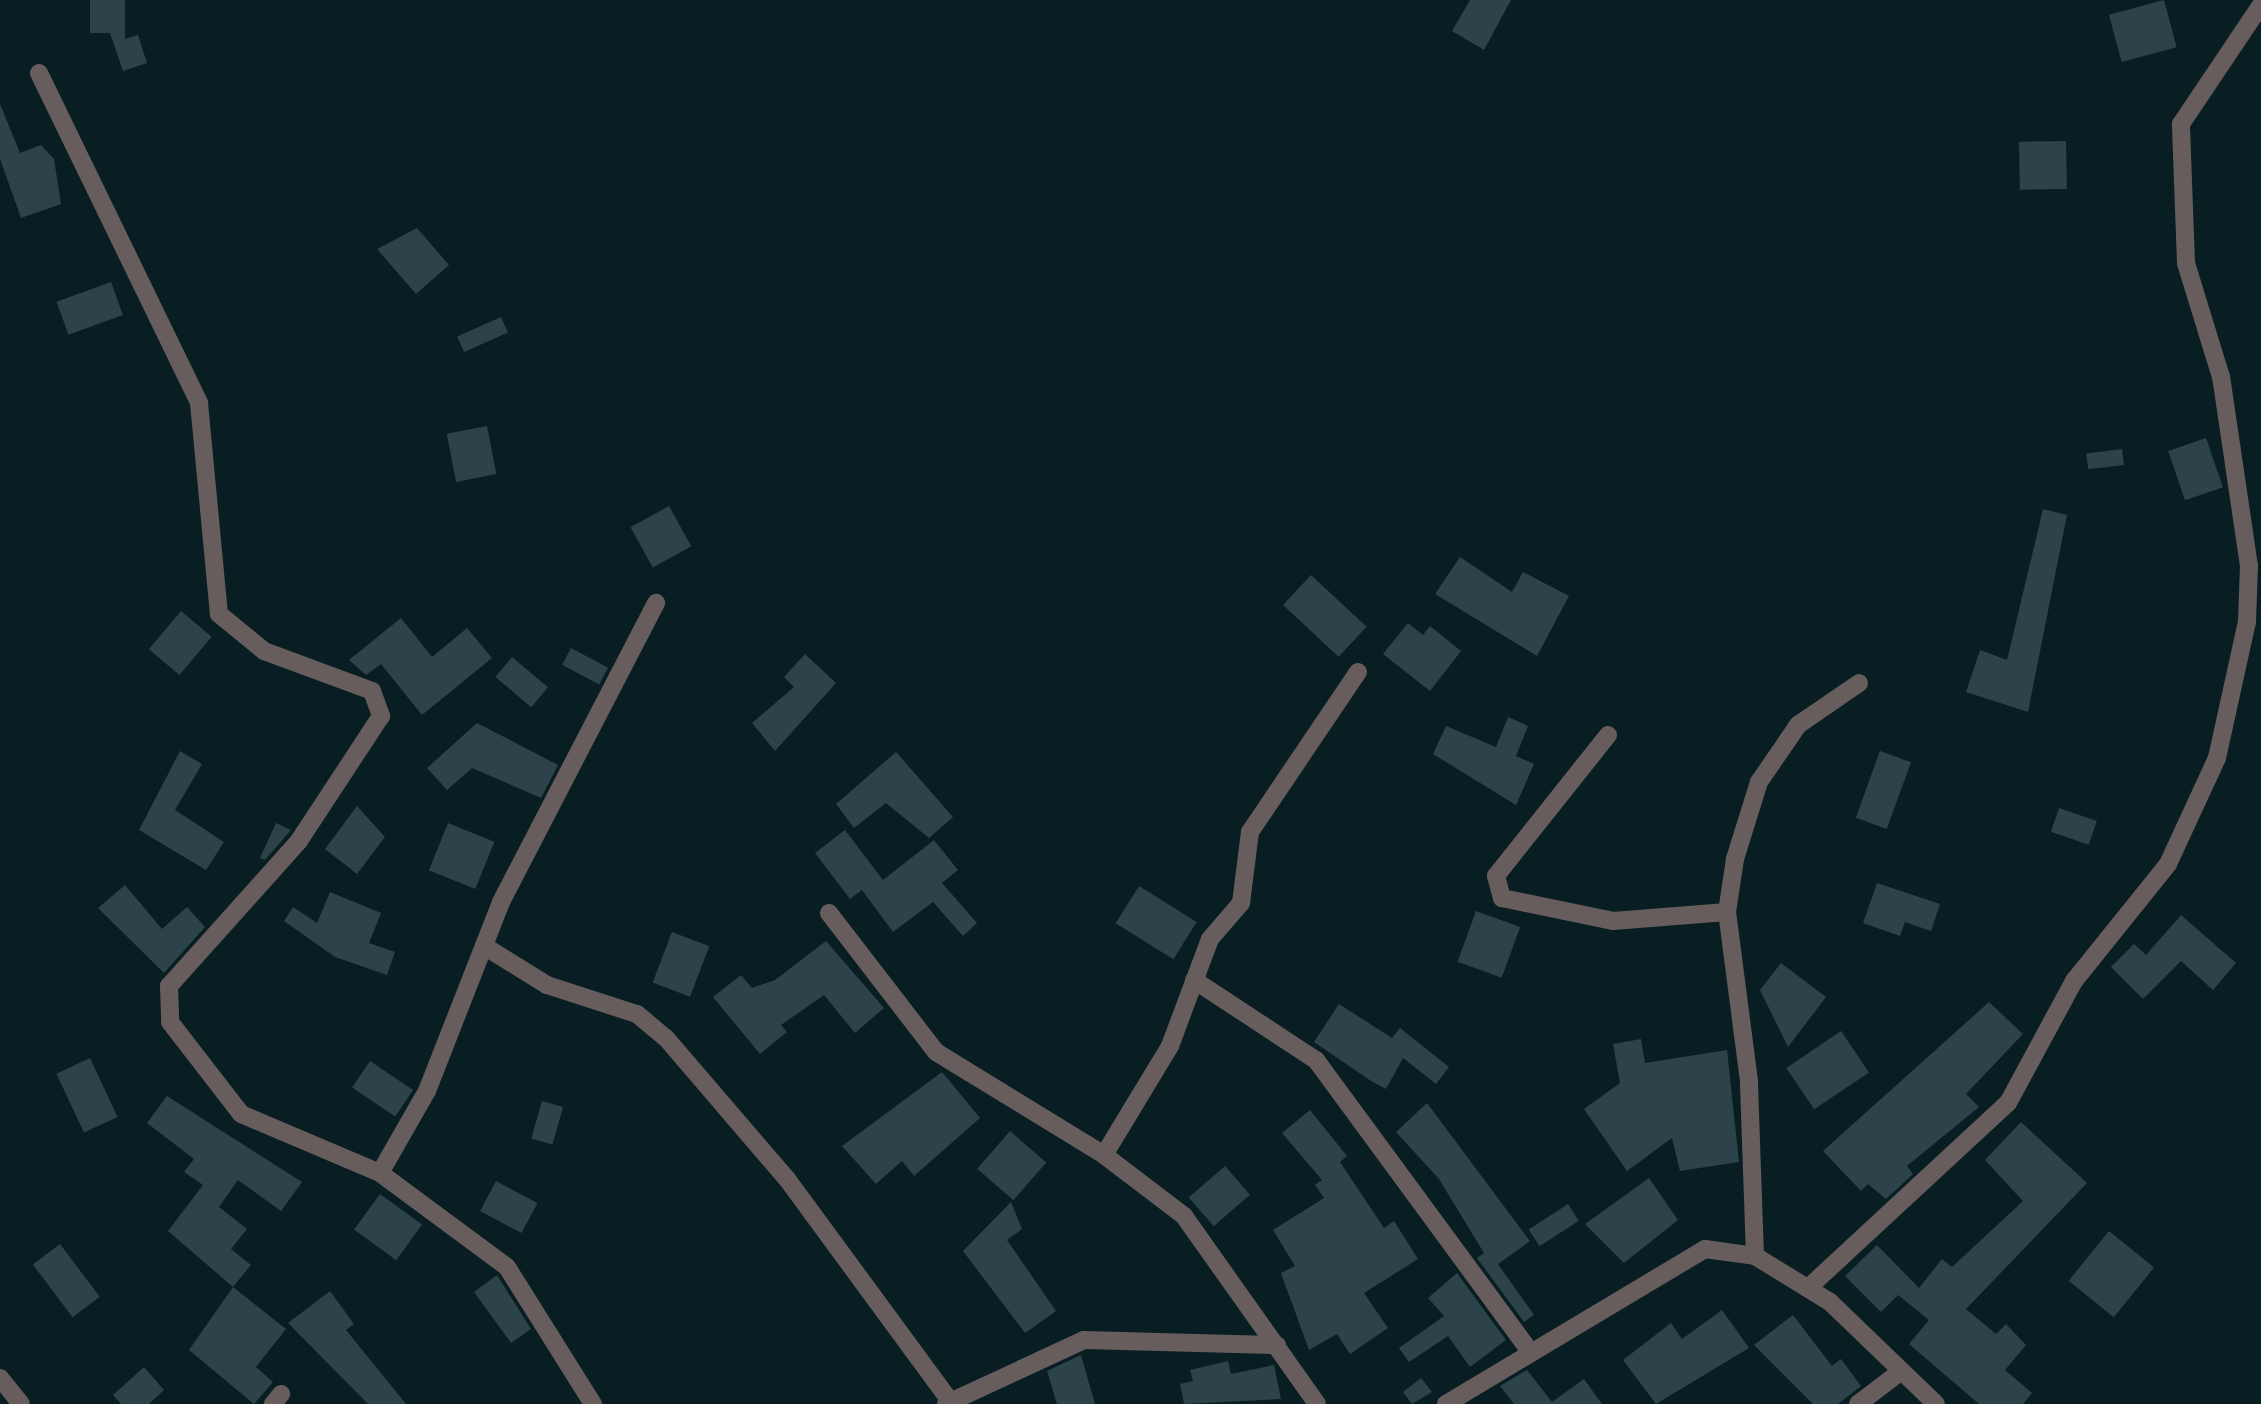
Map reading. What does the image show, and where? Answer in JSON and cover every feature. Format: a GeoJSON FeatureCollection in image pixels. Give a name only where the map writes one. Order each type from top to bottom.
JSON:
{"type":"FeatureCollection","features":[{"type":"Feature","properties":{"kind":"street"},"geometry":{"type":"LineString","coordinates":[[1808,1288],[2008,1103],[2074,981],[2168,864],[2217,758],[2247,622],[2249,566],[2221,377],[2186,264],[2181,124],[2261,5]]}},
{"type":"Feature","properties":{"kind":"street"},"geometry":{"type":"LineString","coordinates":[[38,73],[199,402],[219,614],[264,651],[372,690],[380,716],[299,840],[169,986],[170,1022],[242,1114],[380,1173],[507,1267],[593,1404]]}},
{"type":"Feature","properties":{"kind":"street"},"geometry":{"type":"LineString","coordinates":[[380,1173],[427,1091],[484,946],[656,604]]}},
{"type":"Feature","properties":{"kind":"street"},"geometry":{"type":"LineString","coordinates":[[1104,1154],[1170,1046],[1210,939],[1240,903],[1250,832],[1358,672]]}},
{"type":"Feature","properties":{"kind":"street"},"geometry":{"type":"LineString","coordinates":[[1755,1256],[1749,1081],[1727,912],[1760,782],[1798,725],[1859,684]]}},
{"type":"Feature","properties":{"kind":"street"},"geometry":{"type":"LineString","coordinates":[[1608,736],[1496,876],[1502,898],[1613,920],[1727,912]]}},
{"type":"Feature","properties":{"kind":"street"},"geometry":{"type":"LineString","coordinates":[[828,913],[936,1052],[1104,1154],[1184,1216],[1317,1404]]}},
{"type":"Feature","properties":{"kind":"street"},"geometry":{"type":"LineString","coordinates":[[484,946],[546,985],[637,1014],[666,1038],[797,1192],[948,1403],[1084,1340],[1276,1345]]}},
{"type":"Feature","properties":{"kind":"street"},"geometry":{"type":"LineString","coordinates":[[1194,980],[1316,1060],[1531,1353]]}},
{"type":"Feature","properties":{"kind":"street"},"geometry":{"type":"LineString","coordinates":[[1446,1404],[1704,1249],[1755,1256],[1808,1288],[1936,1404]]}},
{"type":"Feature","properties":{"kind":"street"},"geometry":{"type":"LineString","coordinates":[[1858,1404],[1900,1372]]}},
{"type":"Feature","properties":{"kind":"street"},"geometry":{"type":"LineString","coordinates":[[0,1378],[21,1404]]}},
{"type":"Feature","properties":{"kind":"building"},"geometry":{"type":"Polygon","coordinates":[[[90,0],[125,0],[125,39],[138,35],[147,63],[123,71],[110,33],[90,33],[90,0]]]}},
{"type":"Feature","properties":{"kind":"building"},"geometry":{"type":"Polygon","coordinates":[[[1470,0],[1511,0],[1484,50],[1452,31],[1470,0]]]}},
{"type":"Feature","properties":{"kind":"building"},"geometry":{"type":"Polygon","coordinates":[[[2164,0],[2177,47],[2122,62],[2109,15],[2164,0]]]}},
{"type":"Feature","properties":{"kind":"building"},"geometry":{"type":"Polygon","coordinates":[[[0,104],[20,153],[41,145],[54,159],[61,204],[21,218],[0,159],[0,104]]]}},
{"type":"Feature","properties":{"kind":"building"},"geometry":{"type":"Polygon","coordinates":[[[2066,141],[2067,189],[2020,190],[2019,142],[2066,141]]]}},
{"type":"Feature","properties":{"kind":"building"},"geometry":{"type":"Polygon","coordinates":[[[417,228],[449,265],[416,294],[377,249],[417,228]]]}},
{"type":"Feature","properties":{"kind":"building"},"geometry":{"type":"Polygon","coordinates":[[[111,282],[123,315],[68,335],[56,302],[111,282]]]}},
{"type":"Feature","properties":{"kind":"building"},"geometry":{"type":"Polygon","coordinates":[[[501,317],[508,333],[464,352],[457,337],[501,317]]]}},
{"type":"Feature","properties":{"kind":"building"},"geometry":{"type":"Polygon","coordinates":[[[487,426],[496,474],[456,482],[447,434],[487,426]]]}},
{"type":"Feature","properties":{"kind":"building"},"geometry":{"type":"Polygon","coordinates":[[[2206,438],[2223,487],[2185,500],[2168,451],[2206,438]]]}},
{"type":"Feature","properties":{"kind":"building"},"geometry":{"type":"Polygon","coordinates":[[[2122,449],[2124,465],[2088,469],[2086,453],[2122,449]]]}},
{"type":"Feature","properties":{"kind":"building"},"geometry":{"type":"Polygon","coordinates":[[[669,506],[691,546],[653,568],[631,527],[669,506]]]}},
{"type":"Feature","properties":{"kind":"building"},"geometry":{"type":"Polygon","coordinates":[[[2043,509],[2067,515],[2028,712],[1966,692],[1980,650],[2007,660],[2043,509]]]}},
{"type":"Feature","properties":{"kind":"building"},"geometry":{"type":"Polygon","coordinates":[[[1460,557],[1512,592],[1523,572],[1569,596],[1537,656],[1435,594],[1460,557]]]}},
{"type":"Feature","properties":{"kind":"building"},"geometry":{"type":"Polygon","coordinates":[[[1311,575],[1367,627],[1339,657],[1283,605],[1311,575]]]}},
{"type":"Feature","properties":{"kind":"building"},"geometry":{"type":"Polygon","coordinates":[[[181,611],[212,637],[180,675],[149,649],[181,611]]]}},
{"type":"Feature","properties":{"kind":"building"},"geometry":{"type":"Polygon","coordinates":[[[401,618],[432,657],[467,628],[492,658],[422,715],[381,664],[366,675],[349,660],[401,618]]]}},
{"type":"Feature","properties":{"kind":"building"},"geometry":{"type":"Polygon","coordinates":[[[1408,623],[1423,635],[1430,626],[1461,651],[1430,691],[1383,654],[1408,623]]]}},
{"type":"Feature","properties":{"kind":"building"},"geometry":{"type":"Polygon","coordinates":[[[571,648],[608,668],[599,684],[562,665],[571,648]]]}},
{"type":"Feature","properties":{"kind":"building"},"geometry":{"type":"Polygon","coordinates":[[[805,654],[836,683],[775,751],[752,723],[794,687],[784,677],[805,654]]]}},
{"type":"Feature","properties":{"kind":"building"},"geometry":{"type":"Polygon","coordinates":[[[512,657],[548,687],[531,707],[495,677],[512,657]]]}},
{"type":"Feature","properties":{"kind":"building"},"geometry":{"type":"Polygon","coordinates":[[[1508,717],[1528,726],[1516,756],[1534,764],[1516,805],[1433,754],[1446,726],[1496,747],[1508,717]]]}},
{"type":"Feature","properties":{"kind":"building"},"geometry":{"type":"Polygon","coordinates":[[[477,723],[558,765],[541,798],[472,768],[447,790],[427,768],[477,723]]]}},
{"type":"Feature","properties":{"kind":"building"},"geometry":{"type":"Polygon","coordinates":[[[180,751],[202,764],[175,810],[224,842],[206,870],[139,830],[180,751]]]}},
{"type":"Feature","properties":{"kind":"building"},"geometry":{"type":"Polygon","coordinates":[[[1880,751],[1911,762],[1887,829],[1856,818],[1880,751]]]}},
{"type":"Feature","properties":{"kind":"building"},"geometry":{"type":"Polygon","coordinates":[[[896,752],[953,817],[929,838],[886,803],[854,828],[836,804],[896,752]]]}},
{"type":"Feature","properties":{"kind":"building"},"geometry":{"type":"Polygon","coordinates":[[[357,806],[385,837],[357,874],[325,849],[357,806]]]}},
{"type":"Feature","properties":{"kind":"building"},"geometry":{"type":"Polygon","coordinates":[[[2059,808],[2097,821],[2089,845],[2051,832],[2059,808]]]}},
{"type":"Feature","properties":{"kind":"building"},"geometry":{"type":"Polygon","coordinates":[[[276,823],[291,830],[265,860],[260,858],[276,823]]]}},
{"type":"Feature","properties":{"kind":"building"},"geometry":{"type":"Polygon","coordinates":[[[448,823],[494,842],[475,889],[429,870],[448,823]]]}},
{"type":"Feature","properties":{"kind":"building"},"geometry":{"type":"Polygon","coordinates":[[[845,830],[883,880],[934,840],[958,870],[942,883],[977,923],[963,936],[933,902],[893,932],[862,890],[850,899],[815,853],[845,830]]]}},
{"type":"Feature","properties":{"kind":"building"},"geometry":{"type":"Polygon","coordinates":[[[1877,883],[1940,904],[1931,931],[1905,922],[1900,936],[1863,923],[1877,883]]]}},
{"type":"Feature","properties":{"kind":"building"},"geometry":{"type":"Polygon","coordinates":[[[125,885],[162,929],[187,907],[205,927],[164,973],[98,908],[125,885]]]}},
{"type":"Feature","properties":{"kind":"building"},"geometry":{"type":"Polygon","coordinates":[[[1139,886],[1197,922],[1173,959],[1116,923],[1139,886]]]}},
{"type":"Feature","properties":{"kind":"building"},"geometry":{"type":"Polygon","coordinates":[[[330,892],[381,913],[369,943],[395,952],[387,975],[335,957],[284,921],[293,907],[317,923],[330,892]]]}},
{"type":"Feature","properties":{"kind":"building"},"geometry":{"type":"Polygon","coordinates":[[[1476,911],[1520,927],[1502,978],[1458,962],[1476,911]]]}},
{"type":"Feature","properties":{"kind":"building"},"geometry":{"type":"Polygon","coordinates":[[[2181,915],[2236,963],[2213,990],[2181,961],[2143,999],[2111,967],[2134,944],[2146,955],[2181,915]]]}},
{"type":"Feature","properties":{"kind":"building"},"geometry":{"type":"Polygon","coordinates":[[[672,932],[709,946],[690,997],[653,982],[672,932]]]}},
{"type":"Feature","properties":{"kind":"building"},"geometry":{"type":"Polygon","coordinates":[[[826,941],[884,1008],[855,1033],[824,995],[781,1025],[787,1032],[760,1054],[713,997],[741,975],[752,988],[775,980],[826,941]]]}},
{"type":"Feature","properties":{"kind":"building"},"geometry":{"type":"Polygon","coordinates":[[[1781,963],[1826,997],[1788,1047],[1760,990],[1781,963]]]}},
{"type":"Feature","properties":{"kind":"building"},"geometry":{"type":"Polygon","coordinates":[[[1989,1002],[2023,1034],[1966,1094],[1979,1107],[1907,1166],[1913,1174],[1886,1199],[1868,1184],[1861,1191],[1823,1151],[1989,1002]]]}},
{"type":"Feature","properties":{"kind":"building"},"geometry":{"type":"Polygon","coordinates":[[[1339,1004],[1392,1038],[1400,1028],[1449,1067],[1436,1084],[1403,1058],[1386,1089],[1371,1081],[1314,1042],[1339,1004]]]}},
{"type":"Feature","properties":{"kind":"building"},"geometry":{"type":"Polygon","coordinates":[[[1841,1031],[1869,1072],[1814,1109],[1786,1068],[1841,1031]]]}},
{"type":"Feature","properties":{"kind":"building"},"geometry":{"type":"Polygon","coordinates":[[[1641,1039],[1645,1063],[1727,1050],[1739,1162],[1680,1171],[1672,1138],[1627,1171],[1584,1109],[1620,1083],[1613,1044],[1641,1039]]]}},
{"type":"Feature","properties":{"kind":"building"},"geometry":{"type":"Polygon","coordinates":[[[90,1058],[117,1117],[84,1133],[56,1074],[90,1058]]]}},
{"type":"Feature","properties":{"kind":"building"},"geometry":{"type":"Polygon","coordinates":[[[370,1061],[413,1090],[395,1117],[352,1088],[370,1061]]]}},
{"type":"Feature","properties":{"kind":"building"},"geometry":{"type":"Polygon","coordinates":[[[942,1072],[980,1118],[914,1176],[902,1161],[876,1184],[842,1146],[942,1072]]]}},
{"type":"Feature","properties":{"kind":"building"},"geometry":{"type":"Polygon","coordinates":[[[167,1096],[302,1182],[281,1211],[238,1180],[219,1207],[247,1229],[231,1249],[251,1265],[233,1287],[168,1231],[203,1185],[184,1172],[194,1159],[147,1123],[167,1096]]]}},
{"type":"Feature","properties":{"kind":"building"},"geometry":{"type":"Polygon","coordinates":[[[542,1101],[563,1107],[552,1145],[531,1138],[542,1101]]]}},
{"type":"Feature","properties":{"kind":"building"},"geometry":{"type":"Polygon","coordinates":[[[1427,1103],[1530,1241],[1498,1264],[1534,1315],[1524,1322],[1477,1258],[1484,1253],[1439,1179],[1396,1132],[1427,1103]]]}},
{"type":"Feature","properties":{"kind":"building"},"geometry":{"type":"Polygon","coordinates":[[[1310,1110],[1347,1156],[1340,1162],[1384,1228],[1394,1221],[1418,1259],[1364,1293],[1388,1328],[1350,1354],[1337,1334],[1309,1350],[1281,1273],[1295,1266],[1273,1230],[1324,1198],[1315,1185],[1322,1180],[1282,1133],[1310,1110]]]}},
{"type":"Feature","properties":{"kind":"building"},"geometry":{"type":"Polygon","coordinates":[[[2021,1122],[2087,1183],[1966,1309],[1996,1334],[2006,1324],[2026,1345],[2005,1370],[2032,1393],[2023,1404],[1979,1404],[1909,1344],[1929,1320],[1898,1295],[1881,1312],[1845,1276],[1877,1245],[1919,1288],[1942,1259],[1952,1267],[2023,1201],[1985,1160],[2021,1122]]]}},
{"type":"Feature","properties":{"kind":"building"},"geometry":{"type":"Polygon","coordinates":[[[1010,1131],[1046,1162],[1013,1200],[977,1169],[1010,1131]]]}},
{"type":"Feature","properties":{"kind":"building"},"geometry":{"type":"Polygon","coordinates":[[[1225,1166],[1250,1195],[1214,1226],[1189,1197],[1225,1166]]]}},
{"type":"Feature","properties":{"kind":"building"},"geometry":{"type":"Polygon","coordinates":[[[1649,1178],[1678,1220],[1624,1263],[1585,1224],[1649,1178]]]}},
{"type":"Feature","properties":{"kind":"building"},"geometry":{"type":"Polygon","coordinates":[[[496,1181],[537,1203],[522,1233],[480,1211],[496,1181]]]}},
{"type":"Feature","properties":{"kind":"building"},"geometry":{"type":"Polygon","coordinates":[[[380,1194],[422,1225],[396,1260],[354,1230],[380,1194]]]}},
{"type":"Feature","properties":{"kind":"building"},"geometry":{"type":"Polygon","coordinates":[[[1011,1202],[1022,1229],[1007,1240],[1056,1311],[1025,1333],[963,1251],[1011,1202]]]}},
{"type":"Feature","properties":{"kind":"building"},"geometry":{"type":"Polygon","coordinates":[[[1568,1204],[1579,1221],[1539,1246],[1529,1230],[1568,1204]]]}},
{"type":"Feature","properties":{"kind":"building"},"geometry":{"type":"Polygon","coordinates":[[[2109,1231],[2154,1268],[2114,1317],[2069,1281],[2109,1231]]]}},
{"type":"Feature","properties":{"kind":"building"},"geometry":{"type":"Polygon","coordinates":[[[60,1244],[100,1297],[73,1317],[33,1264],[60,1244]]]}},
{"type":"Feature","properties":{"kind":"building"},"geometry":{"type":"Polygon","coordinates":[[[1457,1273],[1506,1340],[1470,1367],[1448,1336],[1409,1362],[1399,1348],[1444,1316],[1428,1298],[1457,1273]]]}},
{"type":"Feature","properties":{"kind":"building"},"geometry":{"type":"Polygon","coordinates":[[[497,1275],[531,1329],[511,1343],[474,1292],[497,1275]]]}},
{"type":"Feature","properties":{"kind":"building"},"geometry":{"type":"Polygon","coordinates":[[[233,1287],[286,1329],[256,1367],[273,1382],[254,1404],[189,1350],[233,1287]]]}},
{"type":"Feature","properties":{"kind":"building"},"geometry":{"type":"Polygon","coordinates":[[[330,1291],[354,1324],[346,1330],[406,1404],[368,1404],[288,1323],[330,1291]]]}},
{"type":"Feature","properties":{"kind":"building"},"geometry":{"type":"Polygon","coordinates":[[[1722,1310],[1749,1348],[1656,1404],[1623,1360],[1671,1323],[1682,1339],[1722,1310]]]}},
{"type":"Feature","properties":{"kind":"building"},"geometry":{"type":"Polygon","coordinates":[[[1793,1315],[1832,1366],[1841,1359],[1861,1386],[1838,1404],[1813,1404],[1754,1345],[1793,1315]]]}},
{"type":"Feature","properties":{"kind":"building"},"geometry":{"type":"Polygon","coordinates":[[[1081,1355],[1095,1404],[1057,1404],[1047,1371],[1081,1355]]]}},
{"type":"Feature","properties":{"kind":"building"},"geometry":{"type":"Polygon","coordinates":[[[1228,1361],[1231,1374],[1274,1365],[1281,1399],[1184,1404],[1180,1384],[1193,1381],[1190,1370],[1228,1361]]]}},
{"type":"Feature","properties":{"kind":"building"},"geometry":{"type":"Polygon","coordinates":[[[144,1367],[164,1390],[149,1404],[121,1404],[113,1395],[144,1367]]]}},
{"type":"Feature","properties":{"kind":"building"},"geometry":{"type":"Polygon","coordinates":[[[1527,1370],[1552,1402],[1584,1379],[1602,1404],[1514,1404],[1500,1386],[1527,1370]]]}},
{"type":"Feature","properties":{"kind":"building"},"geometry":{"type":"Polygon","coordinates":[[[1421,1378],[1432,1392],[1412,1404],[1403,1392],[1421,1378]]]}}]}
